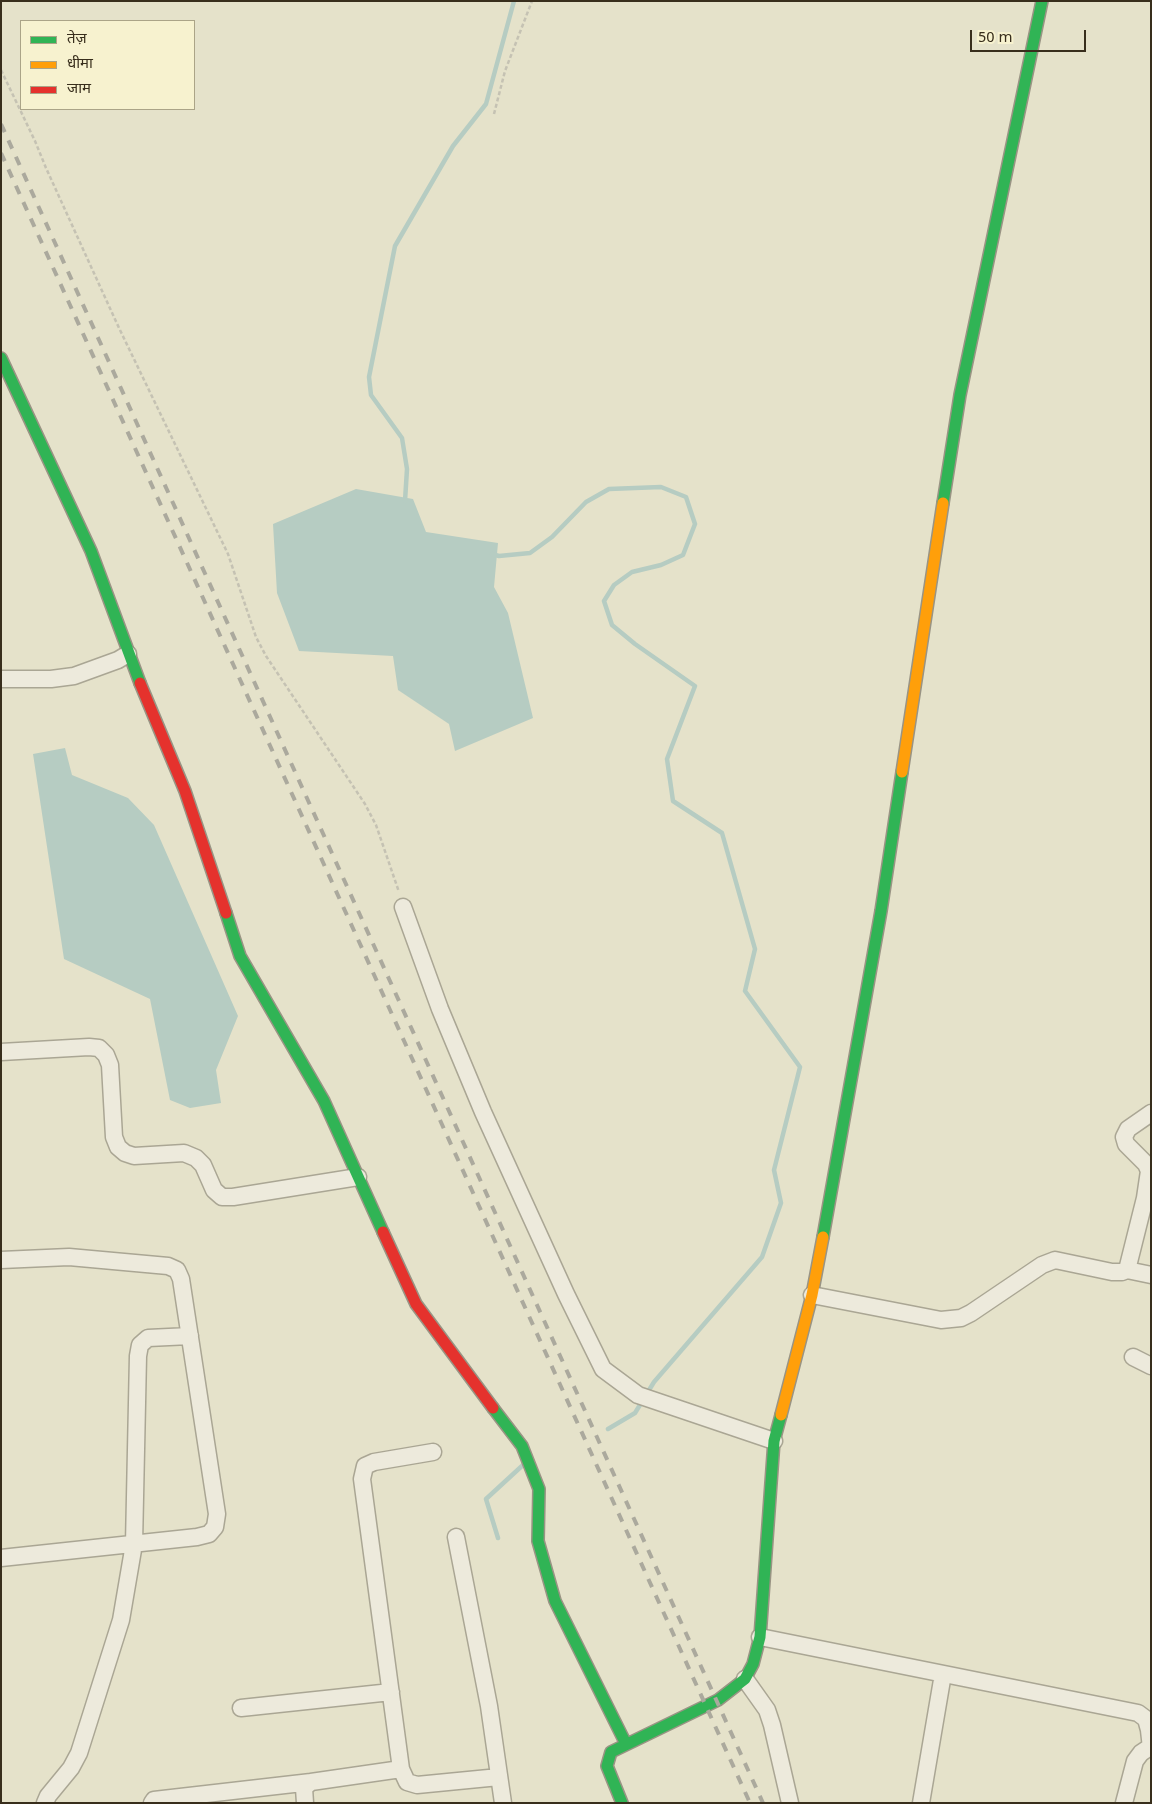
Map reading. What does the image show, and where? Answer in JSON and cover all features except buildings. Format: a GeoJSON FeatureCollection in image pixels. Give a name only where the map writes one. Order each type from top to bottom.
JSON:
{"type":"FeatureCollection","features":[{"type":"Feature","properties":{"kind":"street"},"geometry":{"type":"LineString","coordinates":[[622,1803],[607,1766],[610,1752],[718,1700],[745,1678],[753,1664],[760,1638],[774,1441],[812,1295],[881,911],[960,395],[1042,1]]}},
{"type":"Feature","properties":{"kind":"street"},"geometry":{"type":"LineString","coordinates":[[1,358],[91,551],[128,654],[182,783],[240,956],[324,1101],[416,1304],[522,1446],[539,1488],[538,1541],[555,1601],[626,1744]]}},
{"type":"Feature","properties":{"kind":"street"},"geometry":{"type":"LineString","coordinates":[[1,679],[51,679],[74,676],[118,660],[128,654]]}},
{"type":"Feature","properties":{"kind":"street"},"geometry":{"type":"LineString","coordinates":[[404,907],[440,1009],[483,1112],[566,1294],[603,1369],[638,1395],[774,1441]]}},
{"type":"Feature","properties":{"kind":"street"},"geometry":{"type":"LineString","coordinates":[[1,1052],[99,1048],[106,1055],[110,1065],[114,1137],[118,1147],[125,1153],[134,1156],[184,1153],[196,1158],[203,1165],[214,1190],[222,1197],[233,1197],[358,1177]]}},
{"type":"Feature","properties":{"kind":"street"},"geometry":{"type":"LineString","coordinates":[[1127,1270],[1146,1198],[1150,1171],[1146,1164],[1126,1144],[1124,1137],[1128,1129],[1151,1113]]}},
{"type":"Feature","properties":{"kind":"street"},"geometry":{"type":"LineString","coordinates":[[1,1260],[69,1257],[168,1266],[177,1270],[181,1278],[217,1514],[215,1527],[209,1534],[197,1537],[1,1558]]}},
{"type":"Feature","properties":{"kind":"street"},"geometry":{"type":"LineString","coordinates":[[812,1295],[942,1320],[961,1318],[971,1313],[1042,1265],[1055,1260],[1112,1272],[1127,1270],[1151,1275]]}},
{"type":"Feature","properties":{"kind":"street"},"geometry":{"type":"LineString","coordinates":[[45,1803],[48,1796],[71,1768],[80,1753],[121,1620],[134,1544],[138,1356],[140,1345],[148,1338],[190,1336]]}},
{"type":"Feature","properties":{"kind":"street"},"geometry":{"type":"LineString","coordinates":[[1133,1357],[1151,1366]]}},
{"type":"Feature","properties":{"kind":"street"},"geometry":{"type":"LineString","coordinates":[[433,1452],[374,1462],[365,1466],[362,1478],[401,1770],[406,1782],[416,1785],[499,1777]]}},
{"type":"Feature","properties":{"kind":"street"},"geometry":{"type":"LineString","coordinates":[[456,1537],[489,1706],[503,1803]]}},
{"type":"Feature","properties":{"kind":"street"},"geometry":{"type":"LineString","coordinates":[[760,1638],[1138,1713],[1149,1719],[1150,1748],[1135,1761],[1124,1803]]}},
{"type":"Feature","properties":{"kind":"street"},"geometry":{"type":"LineString","coordinates":[[921,1803],[943,1674]]}},
{"type":"Feature","properties":{"kind":"street"},"geometry":{"type":"LineString","coordinates":[[745,1678],[767,1710],[790,1803]]}},
{"type":"Feature","properties":{"kind":"street"},"geometry":{"type":"LineString","coordinates":[[240,1708],[391,1692]]}},
{"type":"Feature","properties":{"kind":"street"},"geometry":{"type":"LineString","coordinates":[[152,1803],[154,1800],[401,1770]]}},
{"type":"Feature","properties":{"kind":"street"},"geometry":{"type":"LineString","coordinates":[[305,1803],[304,1788],[311,1782]]}},
{"type":"Feature","properties":{"kind":"path"},"geometry":{"type":"LineString","coordinates":[[494,114],[505,71],[532,1]]}},
{"type":"Feature","properties":{"kind":"path"},"geometry":{"type":"LineString","coordinates":[[1,70],[20,110]]}},
{"type":"Feature","properties":{"kind":"path"},"geometry":{"type":"LineString","coordinates":[[20,110],[120,328],[228,554],[256,637],[266,656],[365,804],[376,826],[404,907]]}},
{"type":"Feature","properties":{"kind":"shaded area"},"geometry":{"type":"Polygon","coordinates":[[[356,489],[413,499],[426,532],[498,543],[494,587],[508,613],[533,718],[455,751],[449,724],[398,690],[393,656],[299,651],[277,593],[273,524],[356,489]]]}},
{"type":"Feature","properties":{"kind":"shaded area"},"geometry":{"type":"Polygon","coordinates":[[[65,748],[72,775],[128,798],[154,825],[238,1016],[216,1070],[221,1103],[190,1108],[170,1100],[150,999],[64,959],[33,754],[65,748]]]}},
{"type":"Feature","properties":{"kind":"waterway"},"geometry":{"type":"LineString","coordinates":[[405,501],[407,469],[402,438],[371,395],[369,377],[395,246],[453,146],[486,104],[514,1]]}},
{"type":"Feature","properties":{"kind":"waterway"},"geometry":{"type":"LineString","coordinates":[[492,554],[499,556],[530,553],[552,537],[586,502],[609,489],[661,487],[686,497],[695,524],[683,555],[661,565],[632,572],[614,585],[604,601],[612,625],[635,644],[695,686],[667,759],[673,801],[722,833],[755,949],[745,991],[800,1067],[774,1170],[781,1203],[762,1257],[654,1382],[635,1413],[608,1429]]}},
{"type":"Feature","properties":{"kind":"waterway"},"geometry":{"type":"LineString","coordinates":[[498,1538],[486,1499],[523,1465]]}},
{"type":"Feature","properties":{"kind":"railway"},"geometry":{"type":"LineString","coordinates":[[1,124],[763,1803]]}},
{"type":"Feature","properties":{"kind":"railway"},"geometry":{"type":"LineString","coordinates":[[1,153],[750,1803]]}},
{"type":"Feature","properties":{"kind":"traffic: fast"},"geometry":{"type":"LineString","coordinates":[[943,503],[960,395],[1042,1]]}},
{"type":"Feature","properties":{"kind":"traffic: fast"},"geometry":{"type":"LineString","coordinates":[[1,358],[91,551],[140,683]]}},
{"type":"Feature","properties":{"kind":"traffic: fast"},"geometry":{"type":"LineString","coordinates":[[823,1237],[881,911],[902,772]]}},
{"type":"Feature","properties":{"kind":"traffic: fast"},"geometry":{"type":"LineString","coordinates":[[226,913],[240,956],[324,1101],[383,1232]]}},
{"type":"Feature","properties":{"kind":"traffic: fast"},"geometry":{"type":"LineString","coordinates":[[493,1408],[522,1446],[539,1489],[538,1541],[555,1601],[626,1744]]}},
{"type":"Feature","properties":{"kind":"traffic: fast"},"geometry":{"type":"LineString","coordinates":[[622,1803],[607,1766],[611,1752],[718,1700],[745,1679],[753,1664],[760,1637],[774,1441],[781,1415]]}},
{"type":"Feature","properties":{"kind":"traffic: slow"},"geometry":{"type":"LineString","coordinates":[[902,772],[943,503]]}},
{"type":"Feature","properties":{"kind":"traffic: slow"},"geometry":{"type":"LineString","coordinates":[[781,1415],[812,1295],[823,1237]]}},
{"type":"Feature","properties":{"kind":"traffic: jam"},"geometry":{"type":"LineString","coordinates":[[140,683],[185,791],[226,913]]}},
{"type":"Feature","properties":{"kind":"traffic: jam"},"geometry":{"type":"LineString","coordinates":[[383,1232],[416,1304],[493,1408]]}}]}
